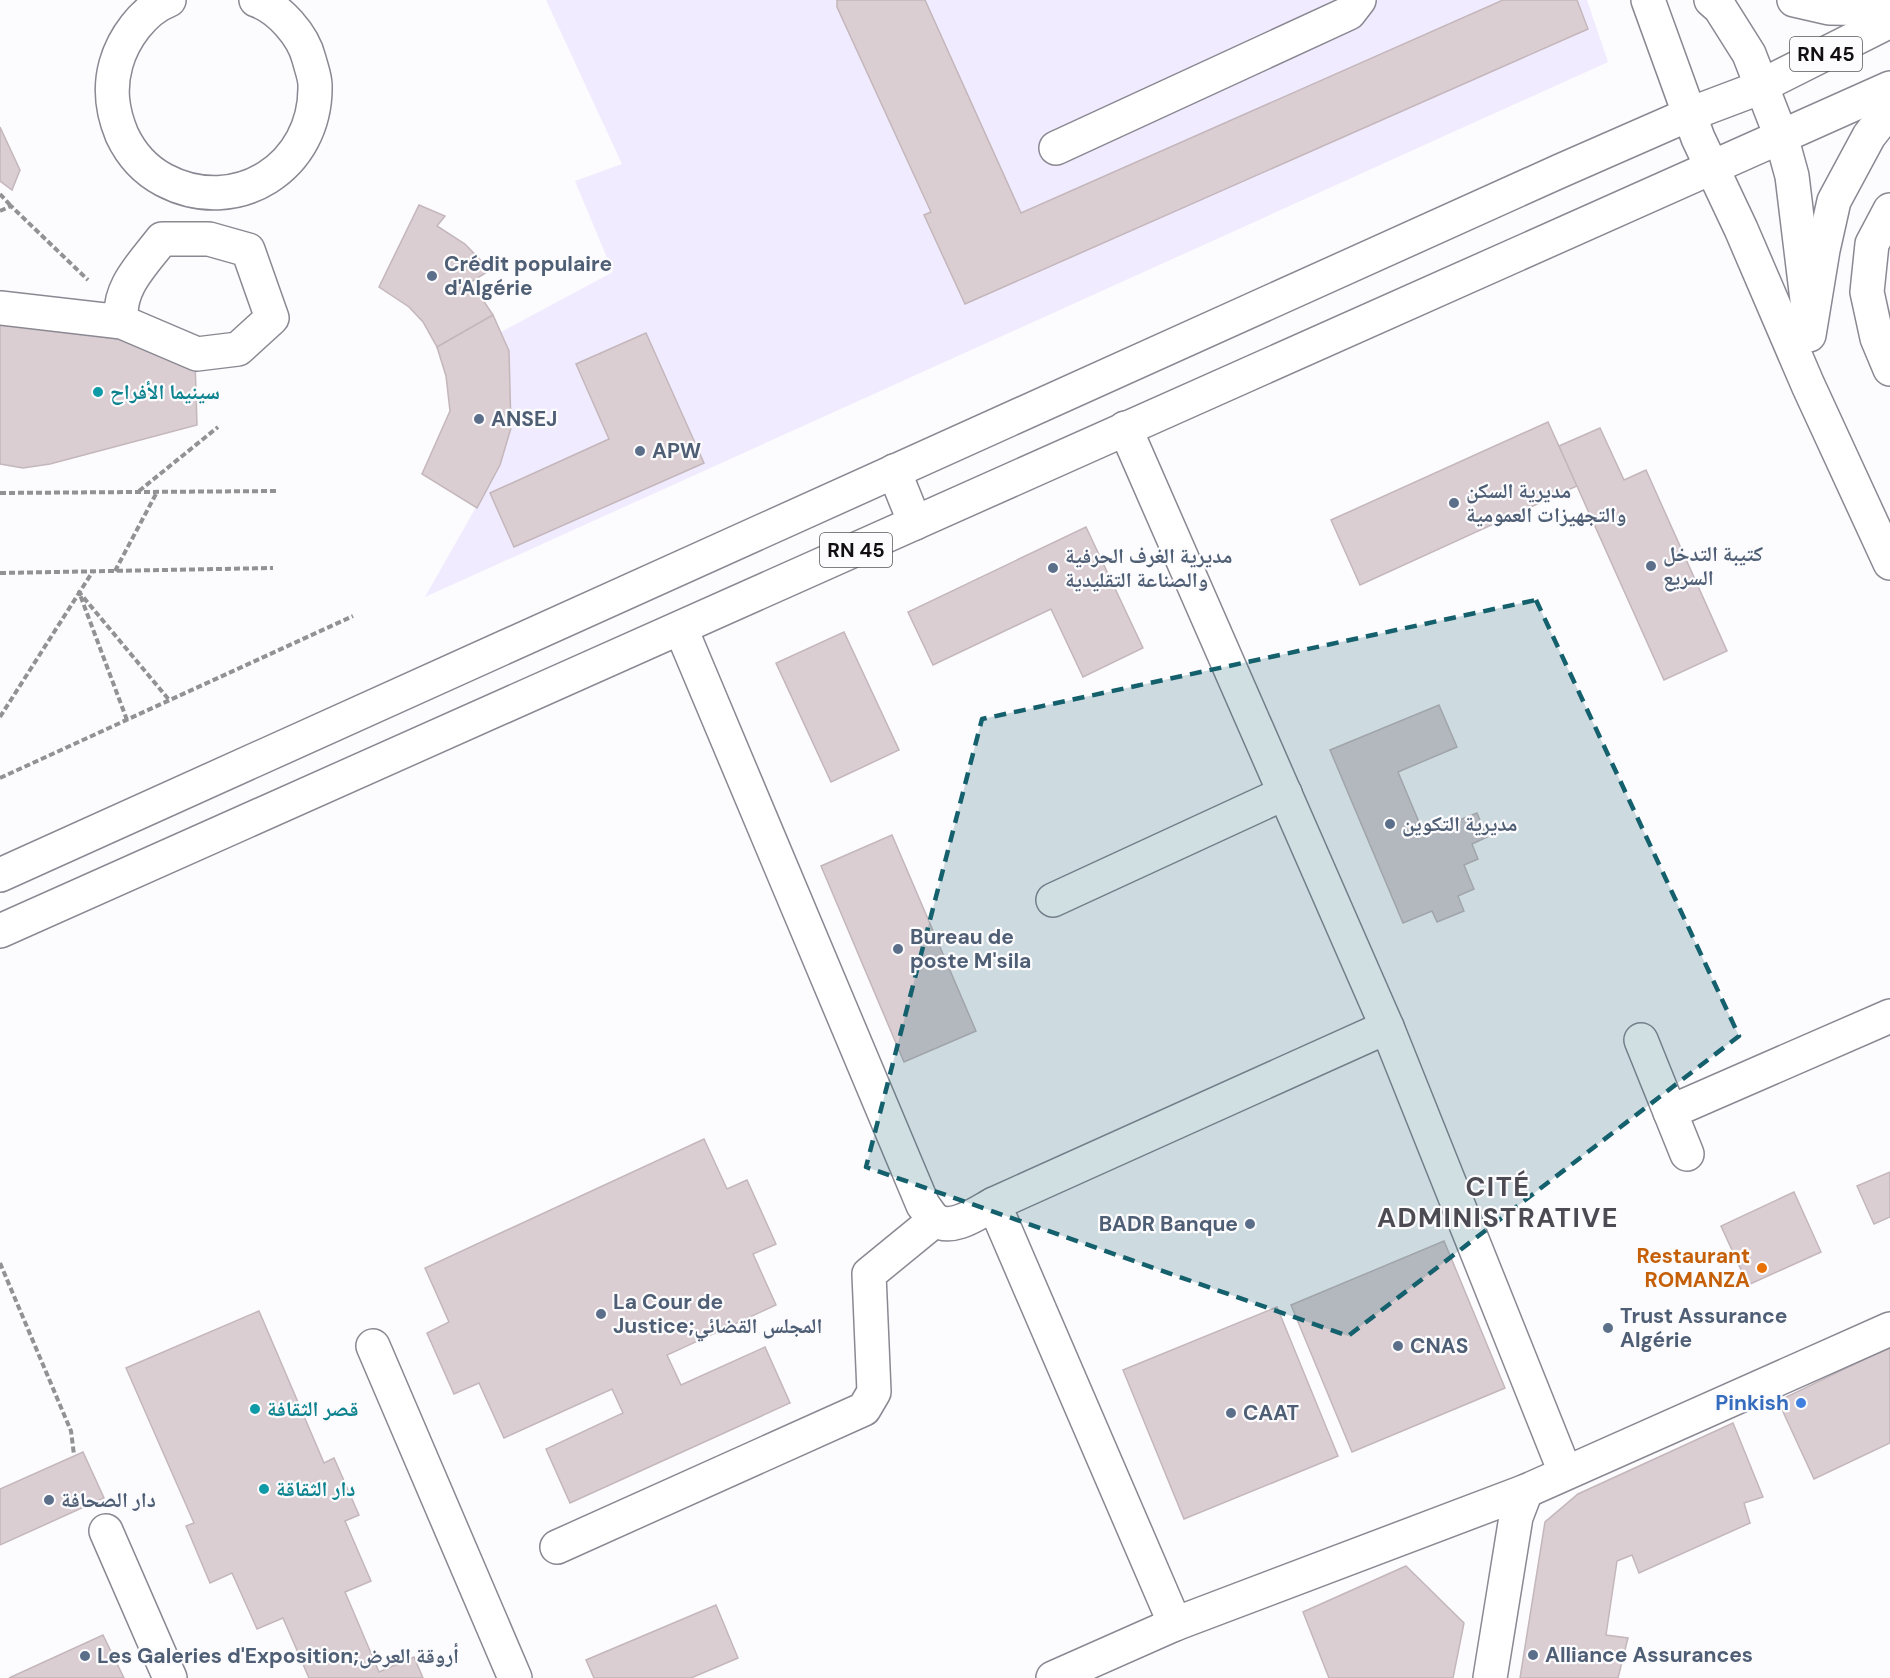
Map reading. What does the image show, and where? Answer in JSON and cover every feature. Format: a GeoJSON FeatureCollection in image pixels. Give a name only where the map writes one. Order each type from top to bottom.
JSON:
{"type":"FeatureCollection","features":[{"type":"Feature","properties":{"kind":"main road"},"geometry":{"type":"LineString","coordinates":[[169,0],[139,21],[120,50],[111,83],[114,116],[128,148],[150,173],[180,189],[213,195],[246,189],[276,173],[299,148],[312,118],[315,84],[307,52],[289,23],[261,1]]}},
{"type":"Feature","properties":{"kind":"main road"},"geometry":{"type":"LineString","coordinates":[[1056,148],[1349,13],[1359,0]]}},
{"type":"Feature","properties":{"kind":"main road"},"geometry":{"type":"LineString","coordinates":[[1648,0],[1712,168],[1890,563]]}},
{"type":"Feature","properties":{"kind":"main road"},"geometry":{"type":"LineString","coordinates":[[1711,0],[1720,8],[1749,54],[1781,136],[1792,176],[1808,299],[1808,385]]}},
{"type":"Feature","properties":{"kind":"main road"},"geometry":{"type":"LineString","coordinates":[[1794,0],[1829,8],[1890,9]]}},
{"type":"Feature","properties":{"kind":"main road","name":"RN 45"},"geometry":{"type":"LineString","coordinates":[[0,875],[1538,181],[1690,114],[1736,98],[1890,21]]}},
{"type":"Feature","properties":{"kind":"main road","name":"RN 45"},"geometry":{"type":"LineString","coordinates":[[0,931],[1890,88]]}},
{"type":"Feature","properties":{"kind":"main road"},"geometry":{"type":"LineString","coordinates":[[1809,335],[1823,250],[1834,201],[1869,136],[1890,109]]}},
{"type":"Feature","properties":{"kind":"main road"},"geometry":{"type":"LineString","coordinates":[[209,239],[213,195]]}},
{"type":"Feature","properties":{"kind":"main road"},"geometry":{"type":"LineString","coordinates":[[1890,210],[1872,244],[1867,292],[1877,338],[1890,369]]}},
{"type":"Feature","properties":{"kind":"main road"},"geometry":{"type":"LineString","coordinates":[[0,308],[121,316],[198,354],[238,349],[272,318],[248,250],[209,239],[162,239],[126,287],[121,316]]}},
{"type":"Feature","properties":{"kind":"main road"},"geometry":{"type":"LineString","coordinates":[[1125,428],[1387,1027],[1565,1472]]}},
{"type":"Feature","properties":{"kind":"main road"},"geometry":{"type":"LineString","coordinates":[[894,471],[915,523]]}},
{"type":"Feature","properties":{"kind":"main road"},"geometry":{"type":"LineString","coordinates":[[681,629],[923,1205],[934,1220],[944,1224],[958,1223],[994,1204],[1387,1027]]}},
{"type":"Feature","properties":{"kind":"main road"},"geometry":{"type":"LineString","coordinates":[[1053,900],[1285,793]]}},
{"type":"Feature","properties":{"kind":"main road"},"geometry":{"type":"LineString","coordinates":[[1670,1112],[1890,1016]]}},
{"type":"Feature","properties":{"kind":"main road"},"geometry":{"type":"LineString","coordinates":[[1641,1040],[1687,1154]]}},
{"type":"Feature","properties":{"kind":"main road"},"geometry":{"type":"LineString","coordinates":[[994,1204],[1175,1624]]}},
{"type":"Feature","properties":{"kind":"main road"},"geometry":{"type":"LineString","coordinates":[[557,1547],[864,1408],[874,1392],[869,1274],[934,1220]]}},
{"type":"Feature","properties":{"kind":"main road"},"geometry":{"type":"LineString","coordinates":[[1053,1678],[1175,1624],[1526,1491],[1890,1329]]}},
{"type":"Feature","properties":{"kind":"main road"},"geometry":{"type":"LineString","coordinates":[[373,1346],[514,1678]]}},
{"type":"Feature","properties":{"kind":"main road"},"geometry":{"type":"LineString","coordinates":[[1490,1678],[1516,1517],[1526,1491]]}},
{"type":"Feature","properties":{"kind":"main road"},"geometry":{"type":"LineString","coordinates":[[105,1531],[171,1678]]}},
{"type":"Feature","properties":{"kind":"path"},"geometry":{"type":"LineString","coordinates":[[0,194],[121,316]]}},
{"type":"Feature","properties":{"kind":"path"},"geometry":{"type":"LineString","coordinates":[[0,211],[11,206]]}},
{"type":"Feature","properties":{"kind":"path"},"geometry":{"type":"LineString","coordinates":[[138,492],[218,427]]}},
{"type":"Feature","properties":{"kind":"path"},"geometry":{"type":"LineString","coordinates":[[0,493],[278,491]]}},
{"type":"Feature","properties":{"kind":"path"},"geometry":{"type":"LineString","coordinates":[[115,571],[157,492]]}},
{"type":"Feature","properties":{"kind":"path"},"geometry":{"type":"LineString","coordinates":[[0,573],[273,568]]}},
{"type":"Feature","properties":{"kind":"path"},"geometry":{"type":"LineString","coordinates":[[0,717],[93,571]]}},
{"type":"Feature","properties":{"kind":"path"},"geometry":{"type":"LineString","coordinates":[[79,592],[170,701]]}},
{"type":"Feature","properties":{"kind":"path"},"geometry":{"type":"LineString","coordinates":[[79,592],[127,720]]}},
{"type":"Feature","properties":{"kind":"path"},"geometry":{"type":"LineString","coordinates":[[0,778],[353,616]]}},
{"type":"Feature","properties":{"kind":"path"},"geometry":{"type":"LineString","coordinates":[[0,1263],[71,1431],[74,1455]]}},
{"type":"Feature","properties":{"kind":"highlighted area"},"geometry":{"type":"Polygon","coordinates":[[[1536,600],[1739,1036],[1348,1336],[866,1167],[982,719],[1536,600]]]}},
{"type":"Feature","properties":{"kind":"shaded area"},"geometry":{"type":"Polygon","coordinates":[[[546,0],[1587,0],[1608,62],[425,597],[500,465],[511,428],[509,351],[501,332],[613,272],[575,181],[622,164],[546,0]]]}},
{"type":"Feature","properties":{"kind":"building"},"geometry":{"type":"Polygon","coordinates":[[[837,0],[925,0],[1021,213],[1503,0],[1577,0],[1588,29],[965,304],[924,215],[931,212],[837,7],[837,0]]]}},
{"type":"Feature","properties":{"kind":"building"},"geometry":{"type":"Polygon","coordinates":[[[0,127],[20,170],[12,190],[0,181],[0,127]]]}},
{"type":"Feature","properties":{"kind":"building","name":"Crédit populaire d'Algérie"},"geometry":{"type":"Polygon","coordinates":[[[419,205],[445,216],[437,226],[465,244],[490,270],[471,282],[493,315],[437,347],[423,322],[409,307],[379,287],[419,205]]]}},
{"type":"Feature","properties":{"kind":"building","name":"ANSEJ"},"geometry":{"type":"Polygon","coordinates":[[[493,315],[509,351],[511,428],[500,465],[477,508],[422,474],[450,411],[446,376],[437,347],[493,315]]]}},
{"type":"Feature","properties":{"kind":"building","name":"سينيما الأفراح"},"geometry":{"type":"Polygon","coordinates":[[[0,316],[32,317],[195,359],[197,425],[50,464],[23,468],[0,464],[0,316]]]}},
{"type":"Feature","properties":{"kind":"building","name":"APW"},"geometry":{"type":"Polygon","coordinates":[[[646,333],[704,463],[514,547],[490,493],[609,439],[576,364],[646,333]]]}},
{"type":"Feature","properties":{"kind":"building","name":"مديرية السكن والتجهيزات العمومية"},"geometry":{"type":"Polygon","coordinates":[[[1548,422],[1577,486],[1360,585],[1331,520],[1548,422]]]}},
{"type":"Feature","properties":{"kind":"building","name":"كتيبة التدخل السريع"},"geometry":{"type":"Polygon","coordinates":[[[1600,428],[1624,480],[1646,470],[1727,651],[1664,680],[1559,446],[1600,428]]]}},
{"type":"Feature","properties":{"kind":"building","name":"مديرية الغرف الحرفية والصناعة التقليدية"},"geometry":{"type":"Polygon","coordinates":[[[1086,527],[1143,648],[1083,677],[1051,609],[933,665],[908,612],[1086,527]]]}},
{"type":"Feature","properties":{"kind":"building"},"geometry":{"type":"Polygon","coordinates":[[[844,632],[899,750],[831,782],[776,663],[844,632]]]}},
{"type":"Feature","properties":{"kind":"building","name":"مديرية التكوين"},"geometry":{"type":"Polygon","coordinates":[[[1439,705],[1457,747],[1398,772],[1424,834],[1477,813],[1487,837],[1472,844],[1478,859],[1464,865],[1474,889],[1458,896],[1464,911],[1437,922],[1432,911],[1403,923],[1330,750],[1439,705]]]}},
{"type":"Feature","properties":{"kind":"building","name":"Bureau de poste M'sila"},"geometry":{"type":"Polygon","coordinates":[[[892,835],[976,1031],[904,1062],[821,866],[892,835]]]}},
{"type":"Feature","properties":{"kind":"building","name":"La Cour de Justice;المجلس القضائي"},"geometry":{"type":"Polygon","coordinates":[[[704,1139],[727,1189],[747,1180],[776,1244],[753,1254],[776,1305],[667,1355],[681,1385],[765,1347],[790,1403],[570,1503],[546,1449],[623,1413],[612,1389],[504,1438],[479,1383],[454,1394],[427,1333],[449,1322],[425,1268],[704,1139]]]}},
{"type":"Feature","properties":{"kind":"building"},"geometry":{"type":"Polygon","coordinates":[[[1890,1172],[1890,1217],[1874,1224],[1857,1186],[1890,1172]]]}},
{"type":"Feature","properties":{"kind":"building"},"geometry":{"type":"Polygon","coordinates":[[[1794,1192],[1821,1252],[1748,1285],[1721,1226],[1794,1192]]]}},
{"type":"Feature","properties":{"kind":"building","name":"CNAS"},"geometry":{"type":"Polygon","coordinates":[[[1444,1241],[1505,1388],[1352,1452],[1291,1305],[1444,1241]]]}},
{"type":"Feature","properties":{"kind":"building","name":"CAAT"},"geometry":{"type":"Polygon","coordinates":[[[1277,1307],[1338,1456],[1184,1519],[1123,1370],[1277,1307]]]}},
{"type":"Feature","properties":{"kind":"building","name":"دار الثقاقة"},"geometry":{"type":"Polygon","coordinates":[[[259,1311],[324,1463],[334,1458],[359,1515],[345,1521],[371,1581],[345,1592],[379,1672],[414,1657],[423,1678],[309,1678],[283,1618],[257,1629],[232,1573],[210,1583],[186,1526],[194,1523],[126,1368],[259,1311]]]}},
{"type":"Feature","properties":{"kind":"building"},"geometry":{"type":"Polygon","coordinates":[[[1890,1347],[1890,1443],[1814,1479],[1778,1401],[1890,1347]]]}},
{"type":"Feature","properties":{"kind":"building"},"geometry":{"type":"Polygon","coordinates":[[[1733,1423],[1763,1497],[1744,1503],[1750,1523],[1639,1573],[1632,1555],[1617,1561],[1606,1635],[1628,1638],[1618,1678],[1520,1678],[1545,1522],[1578,1494],[1733,1423]]]}},
{"type":"Feature","properties":{"kind":"building","name":"دار الصحافة"},"geometry":{"type":"Polygon","coordinates":[[[83,1452],[104,1498],[0,1545],[0,1489],[83,1452]]]}},
{"type":"Feature","properties":{"kind":"building"},"geometry":{"type":"Polygon","coordinates":[[[1406,1566],[1464,1623],[1453,1678],[1329,1678],[1303,1612],[1406,1566]]]}},
{"type":"Feature","properties":{"kind":"building"},"geometry":{"type":"Polygon","coordinates":[[[716,1605],[738,1658],[691,1678],[594,1678],[586,1660],[716,1605]]]}},
{"type":"Feature","properties":{"kind":"building","name":"Les Galeries d'Exposition;أروقة العرض"},"geometry":{"type":"Polygon","coordinates":[[[103,1635],[124,1678],[9,1678],[103,1635]]]}},
{"type":"Feature","properties":{"kind":"place","name":"Crédit populaire d'Algérie"},"geometry":{"type":"Point","coordinates":[432,276]}},
{"type":"Feature","properties":{"kind":"place","name":"سينيما الأفراح"},"geometry":{"type":"Point","coordinates":[98,392]}},
{"type":"Feature","properties":{"kind":"place","name":"ANSEJ"},"geometry":{"type":"Point","coordinates":[479,419]}},
{"type":"Feature","properties":{"kind":"place","name":"APW"},"geometry":{"type":"Point","coordinates":[640,451]}},
{"type":"Feature","properties":{"kind":"place","name":"مديرية السكن والتجهيزات العمومية"},"geometry":{"type":"Point","coordinates":[1454,503]}},
{"type":"Feature","properties":{"kind":"place","name":"كتيبة التدخل السريع"},"geometry":{"type":"Point","coordinates":[1651,566]}},
{"type":"Feature","properties":{"kind":"place","name":"مديرية الغرف الحرفية والصناعة التقليدية"},"geometry":{"type":"Point","coordinates":[1053,568]}},
{"type":"Feature","properties":{"kind":"place","name":"مديرية التكوين"},"geometry":{"type":"Point","coordinates":[1390,824]}},
{"type":"Feature","properties":{"kind":"place","name":"Bureau de poste M'sila"},"geometry":{"type":"Point","coordinates":[898,949]}},
{"type":"Feature","properties":{"kind":"place","name":"BADR Banque"},"geometry":{"type":"Point","coordinates":[1250,1224]}},
{"type":"Feature","properties":{"kind":"place","name":"Restaurant ROMANZA"},"geometry":{"type":"Point","coordinates":[1762,1268]}},
{"type":"Feature","properties":{"kind":"place","name":"La Cour de Justice;المجلس القضائي"},"geometry":{"type":"Point","coordinates":[601,1314]}},
{"type":"Feature","properties":{"kind":"place","name":"Trust Assurance Algérie"},"geometry":{"type":"Point","coordinates":[1608,1328]}},
{"type":"Feature","properties":{"kind":"place","name":"CNAS"},"geometry":{"type":"Point","coordinates":[1398,1346]}},
{"type":"Feature","properties":{"kind":"place","name":"Pinkish"},"geometry":{"type":"Point","coordinates":[1801,1403]}},
{"type":"Feature","properties":{"kind":"place","name":"قصر الثقافة"},"geometry":{"type":"Point","coordinates":[255,1409]}},
{"type":"Feature","properties":{"kind":"place","name":"CAAT"},"geometry":{"type":"Point","coordinates":[1231,1413]}},
{"type":"Feature","properties":{"kind":"place","name":"دار الثقاقة"},"geometry":{"type":"Point","coordinates":[264,1489]}},
{"type":"Feature","properties":{"kind":"place","name":"دار الصحافة"},"geometry":{"type":"Point","coordinates":[49,1500]}},
{"type":"Feature","properties":{"kind":"place","name":"Alliance Assurances"},"geometry":{"type":"Point","coordinates":[1533,1655]}},
{"type":"Feature","properties":{"kind":"place","name":"Les Galeries d'Exposition;أروقة العرض"},"geometry":{"type":"Point","coordinates":[85,1656]}},
{"type":"Feature","properties":{"kind":"district","name":"CITÉ ADMINISTRATIVE"},"geometry":{"type":"Point","coordinates":[1498,1202]}}]}
